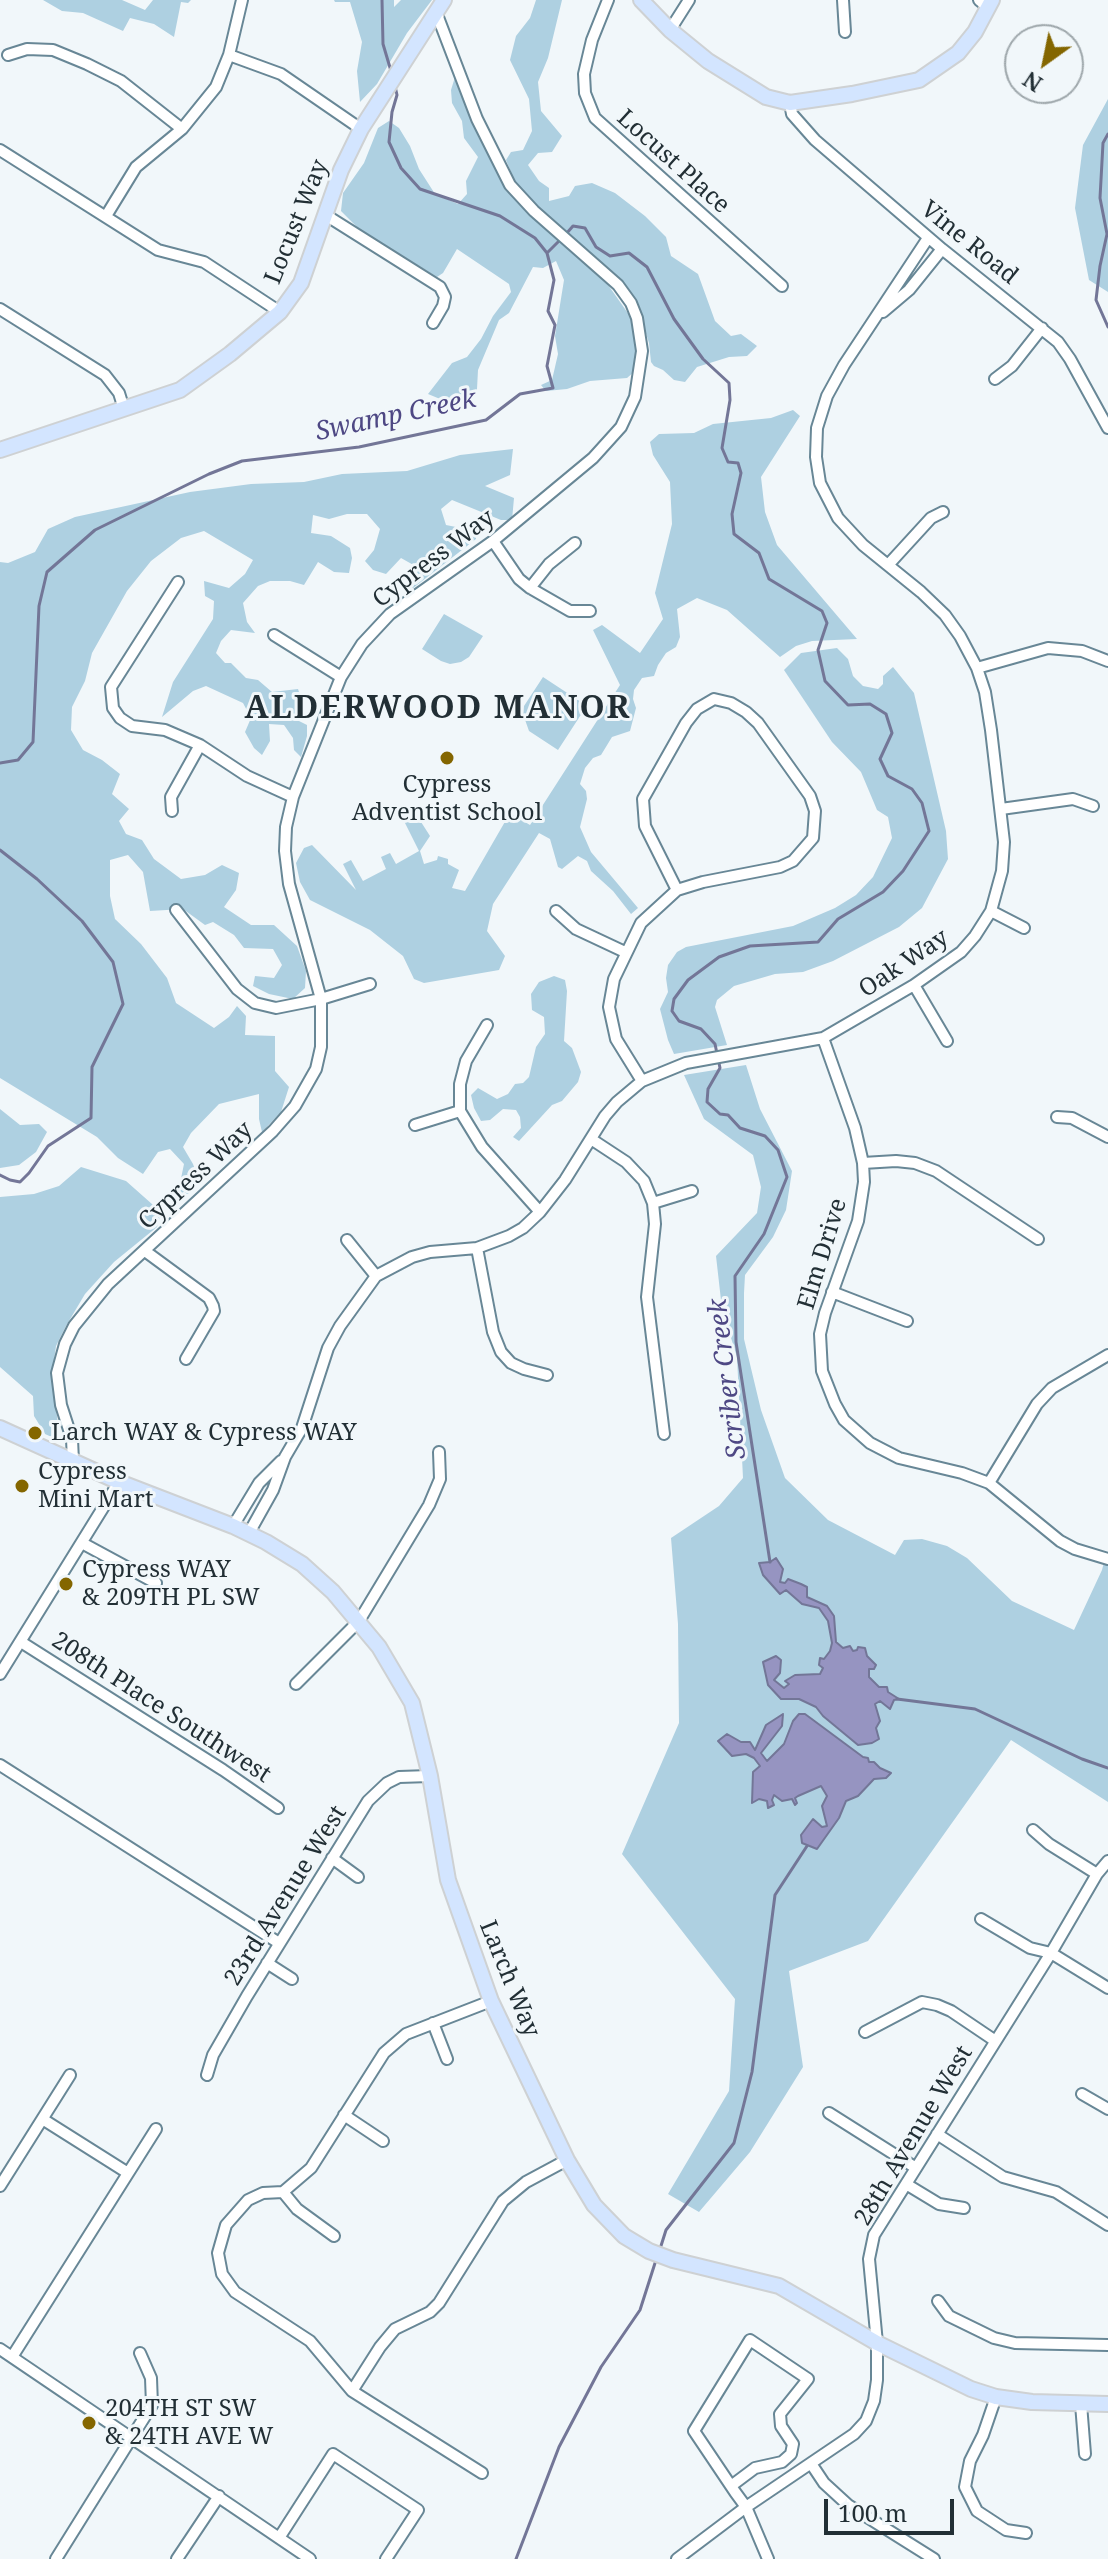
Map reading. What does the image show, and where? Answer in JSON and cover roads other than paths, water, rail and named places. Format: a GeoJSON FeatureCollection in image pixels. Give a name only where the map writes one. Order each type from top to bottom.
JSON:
{"type":"FeatureCollection","features":[{"type":"Feature","properties":{"kind":"main road"},"geometry":{"type":"LineString","coordinates":[[641,0],[670,30],[708,61],[766,97],[790,103],[919,80],[958,53],[975,32],[987,3]]}},
{"type":"Feature","properties":{"kind":"main road","name":"Locust Way"},"geometry":{"type":"LineString","coordinates":[[0,450],[180,390],[280,312],[301,283],[324,214],[361,129],[440,6]]}},
{"type":"Feature","properties":{"kind":"main road","name":"Larch Way"},"geometry":{"type":"LineString","coordinates":[[0,1428],[119,1482],[249,1533],[302,1564],[359,1621],[396,1672],[412,1703],[430,1776],[448,1880],[491,2001],[567,2160],[605,2219],[624,2237],[673,2260],[779,2286],[938,2375],[996,2397],[1032,2402],[1108,2404]]}},
{"type":"Feature","properties":{"kind":"street"},"geometry":{"type":"LineString","coordinates":[[106,216],[136,167],[182,129],[216,87],[229,55],[242,0]]}},
{"type":"Feature","properties":{"kind":"street","name":"Locust Place"},"geometry":{"type":"LineString","coordinates":[[608,0],[592,40],[584,74],[585,93],[595,118],[782,286]]}},
{"type":"Feature","properties":{"kind":"street"},"geometry":{"type":"LineString","coordinates":[[670,30],[689,0]]}},
{"type":"Feature","properties":{"kind":"street"},"geometry":{"type":"LineString","coordinates":[[843,0],[845,32]]}},
{"type":"Feature","properties":{"kind":"street","name":"Cypress Way"},"geometry":{"type":"LineString","coordinates":[[73,1461],[72,1439],[57,1373],[60,1357],[74,1326],[108,1284],[273,1131],[295,1106],[316,1069],[321,1047],[321,999],[289,884],[285,851],[293,797],[341,677],[350,660],[390,614],[493,541],[608,444],[621,427],[635,397],[642,351],[637,318],[618,285],[543,219],[518,194],[502,172],[477,119],[440,6]]}},
{"type":"Feature","properties":{"kind":"street"},"geometry":{"type":"LineString","coordinates":[[8,55],[27,49],[53,50],[87,64],[121,81],[182,129]]}},
{"type":"Feature","properties":{"kind":"street"},"geometry":{"type":"LineString","coordinates":[[229,55],[281,74],[361,129]]}},
{"type":"Feature","properties":{"kind":"street","name":"Vine Road"},"geometry":{"type":"LineString","coordinates":[[790,103],[792,114],[815,140],[928,238],[1058,342],[1108,428]]}},
{"type":"Feature","properties":{"kind":"street"},"geometry":{"type":"LineString","coordinates":[[0,150],[158,250],[204,262],[280,312]]}},
{"type":"Feature","properties":{"kind":"street"},"geometry":{"type":"LineString","coordinates":[[324,214],[440,287],[445,297],[433,323]]}},
{"type":"Feature","properties":{"kind":"street","name":"Oak Way"},"geometry":{"type":"LineString","coordinates":[[285,1457],[308,1414],[328,1348],[353,1306],[376,1276],[398,1263],[421,1255],[477,1248],[509,1236],[540,1212],[617,1102],[642,1081],[674,1066],[823,1038],[914,985],[961,952],[991,911],[1002,871],[1004,842],[991,730],[985,692],[977,668],[945,615],[849,533],[820,483],[816,457],[817,428],[827,396],[928,238]]}},
{"type":"Feature","properties":{"kind":"street","name":"Oak Way"},"geometry":{"type":"LineString","coordinates":[[875,319],[909,290],[942,249]]}},
{"type":"Feature","properties":{"kind":"street"},"geometry":{"type":"LineString","coordinates":[[0,309],[105,375],[113,383],[124,409]]}},
{"type":"Feature","properties":{"kind":"street"},"geometry":{"type":"LineString","coordinates":[[995,379],[1012,366],[1042,328]]}},
{"type":"Feature","properties":{"kind":"street"},"geometry":{"type":"LineString","coordinates":[[888,565],[931,518],[943,512]]}},
{"type":"Feature","properties":{"kind":"street"},"geometry":{"type":"LineString","coordinates":[[493,541],[519,579],[530,588],[570,611],[590,611]]}},
{"type":"Feature","properties":{"kind":"street"},"geometry":{"type":"LineString","coordinates":[[530,588],[549,564],[575,543]]}},
{"type":"Feature","properties":{"kind":"street"},"geometry":{"type":"LineString","coordinates":[[178,582],[111,687],[113,708],[120,718],[132,726],[165,730],[200,745],[247,776],[293,797]]}},
{"type":"Feature","properties":{"kind":"street"},"geometry":{"type":"LineString","coordinates":[[274,635],[341,677]]}},
{"type":"Feature","properties":{"kind":"street"},"geometry":{"type":"LineString","coordinates":[[977,668],[1048,648],[1082,651],[1108,661]]}},
{"type":"Feature","properties":{"kind":"street"},"geometry":{"type":"LineString","coordinates":[[642,1081],[616,1039],[609,1007],[614,979],[641,923],[677,890],[780,867],[793,861],[813,838],[815,811],[810,796],[758,723],[731,703],[714,699],[697,709],[643,799],[645,826],[677,890]]}},
{"type":"Feature","properties":{"kind":"street"},"geometry":{"type":"LineString","coordinates":[[172,811],[171,797],[200,745]]}},
{"type":"Feature","properties":{"kind":"street"},"geometry":{"type":"LineString","coordinates":[[1001,809],[1073,799],[1093,806]]}},
{"type":"Feature","properties":{"kind":"street"},"geometry":{"type":"LineString","coordinates":[[176,910],[237,989],[255,1003],[276,1008],[321,999],[370,984]]}},
{"type":"Feature","properties":{"kind":"street"},"geometry":{"type":"LineString","coordinates":[[556,911],[576,929],[625,952]]}},
{"type":"Feature","properties":{"kind":"street"},"geometry":{"type":"LineString","coordinates":[[991,911],[1024,928]]}},
{"type":"Feature","properties":{"kind":"street"},"geometry":{"type":"LineString","coordinates":[[914,985],[947,1041]]}},
{"type":"Feature","properties":{"kind":"street"},"geometry":{"type":"LineString","coordinates":[[487,1025],[466,1061],[460,1084],[460,1111],[482,1147],[540,1212]]}},
{"type":"Feature","properties":{"kind":"street","name":"Elm Drive"},"geometry":{"type":"LineString","coordinates":[[823,1038],[855,1128],[863,1163],[860,1212],[820,1334],[820,1358],[829,1392],[844,1420],[870,1443],[899,1458],[962,1473],[989,1483],[1060,1541],[1108,1559]]}},
{"type":"Feature","properties":{"kind":"street"},"geometry":{"type":"LineString","coordinates":[[415,1125],[460,1111]]}},
{"type":"Feature","properties":{"kind":"street"},"geometry":{"type":"LineString","coordinates":[[1057,1117],[1072,1118],[1108,1137]]}},
{"type":"Feature","properties":{"kind":"street"},"geometry":{"type":"LineString","coordinates":[[591,1139],[626,1162],[644,1181],[653,1203],[655,1224],[647,1297],[664,1434]]}},
{"type":"Feature","properties":{"kind":"street"},"geometry":{"type":"LineString","coordinates":[[863,1163],[915,1163],[936,1171],[1038,1239]]}},
{"type":"Feature","properties":{"kind":"street"},"geometry":{"type":"LineString","coordinates":[[653,1203],[692,1191]]}},
{"type":"Feature","properties":{"kind":"street"},"geometry":{"type":"LineString","coordinates":[[347,1240],[376,1276]]}},
{"type":"Feature","properties":{"kind":"street"},"geometry":{"type":"LineString","coordinates":[[477,1248],[493,1332],[501,1352],[511,1363],[547,1375]]}},
{"type":"Feature","properties":{"kind":"street"},"geometry":{"type":"LineString","coordinates":[[145,1251],[209,1298],[213,1306],[214,1311],[186,1359]]}},
{"type":"Feature","properties":{"kind":"street"},"geometry":{"type":"LineString","coordinates":[[832,1292],[907,1321]]}},
{"type":"Feature","properties":{"kind":"street"},"geometry":{"type":"LineString","coordinates":[[989,1483],[1037,1404],[1052,1388],[1108,1355]]}},
{"type":"Feature","properties":{"kind":"street"},"geometry":{"type":"LineString","coordinates":[[296,1684],[359,1621],[429,1505],[440,1479],[439,1452]]}},
{"type":"Feature","properties":{"kind":"street"},"geometry":{"type":"LineString","coordinates":[[233,1526],[259,1483],[285,1457]]}},
{"type":"Feature","properties":{"kind":"street"},"geometry":{"type":"LineString","coordinates":[[249,1533],[273,1490],[285,1457]]}},
{"type":"Feature","properties":{"kind":"street"},"geometry":{"type":"LineString","coordinates":[[0,1674],[119,1482]]}},
{"type":"Feature","properties":{"kind":"street"},"geometry":{"type":"LineString","coordinates":[[82,1543],[156,1583]]}},
{"type":"Feature","properties":{"kind":"street","name":"208th Place Southwest"},"geometry":{"type":"LineString","coordinates":[[21,1642],[278,1808]]}},
{"type":"Feature","properties":{"kind":"street"},"geometry":{"type":"LineString","coordinates":[[0,1765],[279,1943]]}},
{"type":"Feature","properties":{"kind":"street","name":"23rd Avenue West"},"geometry":{"type":"LineString","coordinates":[[207,2075],[213,2055],[267,1963],[368,1801],[399,1777],[430,1776]]}},
{"type":"Feature","properties":{"kind":"street"},"geometry":{"type":"LineString","coordinates":[[1033,1830],[1049,1844],[1097,1874]]}},
{"type":"Feature","properties":{"kind":"street"},"geometry":{"type":"LineString","coordinates":[[332,1858],[358,1877]]}},
{"type":"Feature","properties":{"kind":"street","name":"28th Avenue West"},"geometry":{"type":"LineString","coordinates":[[677,2559],[746,2507],[812,2465],[854,2434],[866,2421],[874,2401],[877,2380],[877,2343],[869,2259],[874,2235],[1097,1874],[1108,1861]]}},
{"type":"Feature","properties":{"kind":"street"},"geometry":{"type":"LineString","coordinates":[[981,1919],[1030,1948],[1051,1953],[1108,1988]]}},
{"type":"Feature","properties":{"kind":"street"},"geometry":{"type":"LineString","coordinates":[[267,1963],[292,1979]]}},
{"type":"Feature","properties":{"kind":"street"},"geometry":{"type":"LineString","coordinates":[[482,2473],[352,2391],[310,2341],[235,2292],[222,2274],[218,2253],[226,2225],[248,2200],[263,2193],[283,2192],[311,2168],[384,2053],[406,2034],[491,2001]]}},
{"type":"Feature","properties":{"kind":"street"},"geometry":{"type":"LineString","coordinates":[[865,2032],[922,2002],[951,2011],[994,2040]]}},
{"type":"Feature","properties":{"kind":"street"},"geometry":{"type":"LineString","coordinates":[[433,2023],[447,2059]]}},
{"type":"Feature","properties":{"kind":"street"},"geometry":{"type":"LineString","coordinates":[[0,2186],[70,2075]]}},
{"type":"Feature","properties":{"kind":"street"},"geometry":{"type":"LineString","coordinates":[[1082,2094],[1108,2109]]}},
{"type":"Feature","properties":{"kind":"street"},"geometry":{"type":"LineString","coordinates":[[829,2113],[916,2168]]}},
{"type":"Feature","properties":{"kind":"street"},"geometry":{"type":"LineString","coordinates":[[344,2115],[383,2141]]}},
{"type":"Feature","properties":{"kind":"street"},"geometry":{"type":"LineString","coordinates":[[44,2120],[128,2173]]}},
{"type":"Feature","properties":{"kind":"street"},"geometry":{"type":"LineString","coordinates":[[12,2357],[156,2129]]}},
{"type":"Feature","properties":{"kind":"street"},"geometry":{"type":"LineString","coordinates":[[937,2134],[1003,2177],[1056,2192],[1108,2225]]}},
{"type":"Feature","properties":{"kind":"street"},"geometry":{"type":"LineString","coordinates":[[352,2391],[395,2329],[430,2312],[439,2303],[503,2201],[526,2182],[567,2160]]}},
{"type":"Feature","properties":{"kind":"street"},"geometry":{"type":"LineString","coordinates":[[906,2184],[939,2204],[964,2208]]}},
{"type":"Feature","properties":{"kind":"street"},"geometry":{"type":"LineString","coordinates":[[283,2192],[297,2209],[334,2236]]}},
{"type":"Feature","properties":{"kind":"street"},"geometry":{"type":"LineString","coordinates":[[938,2301],[949,2316],[1005,2341],[1108,2345]]}},
{"type":"Feature","properties":{"kind":"street"},"geometry":{"type":"LineString","coordinates":[[731,2486],[755,2468],[782,2462],[791,2454],[793,2444],[781,2426],[780,2414],[808,2379],[750,2340],[694,2431],[731,2486],[746,2507],[768,2559]]}},
{"type":"Feature","properties":{"kind":"street"},"geometry":{"type":"LineString","coordinates":[[0,2349],[219,2496],[303,2557]]}},
{"type":"Feature","properties":{"kind":"street"},"geometry":{"type":"LineString","coordinates":[[56,2559],[152,2405],[151,2378],[140,2353]]}},
{"type":"Feature","properties":{"kind":"street"},"geometry":{"type":"LineString","coordinates":[[996,2397],[970,2461],[965,2487],[977,2511],[1006,2530],[1026,2533]]}},
{"type":"Feature","properties":{"kind":"street"},"geometry":{"type":"LineString","coordinates":[[1081,2404],[1085,2454]]}},
{"type":"Feature","properties":{"kind":"street"},"geometry":{"type":"LineString","coordinates":[[279,2538],[333,2454],[418,2510],[386,2559]]}},
{"type":"Feature","properties":{"kind":"street"},"geometry":{"type":"LineString","coordinates":[[812,2465],[824,2483],[848,2505],[934,2559]]}},
{"type":"Feature","properties":{"kind":"street"},"geometry":{"type":"LineString","coordinates":[[177,2559],[219,2496]]}},
{"type":"Feature","properties":{"kind":"water"},"geometry":{"type":"Polygon","coordinates":[[[776,1558],[783,1569],[780,1582],[785,1583],[788,1579],[807,1587],[807,1597],[827,1606],[834,1616],[836,1642],[843,1648],[850,1646],[853,1651],[858,1647],[865,1648],[867,1656],[876,1665],[874,1669],[869,1669],[869,1677],[879,1687],[887,1687],[888,1692],[899,1699],[894,1700],[890,1709],[880,1701],[875,1704],[880,1721],[876,1728],[879,1739],[872,1743],[858,1745],[816,1707],[799,1699],[781,1699],[768,1685],[763,1662],[776,1656],[781,1660],[780,1673],[774,1680],[784,1688],[789,1684],[785,1681],[795,1675],[820,1674],[823,1668],[819,1665],[820,1658],[824,1659],[832,1643],[828,1621],[819,1608],[802,1604],[786,1590],[780,1594],[763,1575],[759,1563],[776,1558]]]}},
{"type":"Feature","properties":{"kind":"water"},"geometry":{"type":"Polygon","coordinates":[[[783,1714],[782,1726],[761,1753],[767,1761],[784,1744],[793,1721],[799,1714],[805,1714],[868,1758],[869,1762],[891,1773],[886,1778],[874,1779],[858,1796],[846,1801],[839,1818],[817,1849],[802,1843],[801,1835],[813,1819],[822,1827],[827,1826],[822,1806],[827,1796],[821,1786],[795,1798],[795,1805],[792,1799],[782,1801],[774,1795],[774,1805],[768,1808],[767,1801],[759,1799],[752,1803],[753,1772],[760,1766],[746,1754],[732,1756],[718,1741],[727,1734],[741,1742],[750,1742],[755,1750],[766,1725],[783,1714]]]}},
{"type":"Feature","properties":{"kind":"waterway","name":"Swamp Creek"},"geometry":{"type":"LineString","coordinates":[[382,0],[383,44],[391,71]]}},
{"type":"Feature","properties":{"kind":"waterway","name":"Swamp Creek"},"geometry":{"type":"LineString","coordinates":[[0,763],[18,760],[33,742],[39,606],[47,572],[95,530],[242,461],[359,447],[486,420],[520,394],[553,388],[547,366],[555,325],[548,311],[554,280],[547,253],[535,238],[500,216],[420,189],[401,168],[389,142],[397,95],[395,86]]}},
{"type":"Feature","properties":{"kind":"waterway"},"geometry":{"type":"LineString","coordinates":[[1108,134],[1103,143],[1100,198],[1107,234],[1096,300],[1108,327]]}},
{"type":"Feature","properties":{"kind":"waterway","name":"Scriber Creek"},"geometry":{"type":"LineString","coordinates":[[566,234],[573,226],[585,228],[596,247],[610,256],[629,253],[647,267],[674,319],[703,359],[729,383],[730,400],[722,448],[728,462],[738,463],[741,473],[732,514],[734,534],[759,553],[769,579],[822,611],[827,623],[818,650],[825,681],[848,705],[870,704],[886,714],[892,733],[880,759],[888,776],[912,789],[922,803],[929,831],[903,871],[883,892],[838,919],[818,942],[750,946],[719,957],[688,980],[674,999],[672,1011],[679,1021],[701,1029],[715,1044],[720,1068],[708,1089],[707,1102],[720,1114],[728,1115],[740,1128],[765,1136],[778,1150],[787,1177],[764,1234],[735,1276],[736,1342],[770,1562]]}},
{"type":"Feature","properties":{"kind":"waterway","name":"Scriber Creek"},"geometry":{"type":"LineString","coordinates":[[547,253],[561,239]]}},
{"type":"Feature","properties":{"kind":"waterway","name":"Swamp Creek"},"geometry":{"type":"LineString","coordinates":[[0,850],[82,921],[113,962],[123,1004],[92,1067],[91,1118],[48,1146],[20,1182],[0,1175]]}},
{"type":"Feature","properties":{"kind":"waterway","name":"Scriber Creek"},"geometry":{"type":"LineString","coordinates":[[897,1699],[975,1709],[1108,1768]]}},
{"type":"Feature","properties":{"kind":"waterway"},"geometry":{"type":"LineString","coordinates":[[660,2249],[666,2230],[734,2143],[752,2072],[775,1895],[807,1846]]}},
{"type":"Feature","properties":{"kind":"waterway"},"geometry":{"type":"LineString","coordinates":[[516,2559],[559,2447],[601,2367],[640,2310],[656,2260]]}},
{"type":"Feature","properties":{"kind":"place","name":"Cypress Adventist School"},"geometry":{"type":"Point","coordinates":[447,758]}},
{"type":"Feature","properties":{"kind":"place","name":"Larch WAY & Cypress WAY"},"geometry":{"type":"Point","coordinates":[35,1433]}},
{"type":"Feature","properties":{"kind":"place","name":"Cypress Mini Mart"},"geometry":{"type":"Point","coordinates":[22,1486]}},
{"type":"Feature","properties":{"kind":"place","name":"Cypress WAY & 209TH PL SW"},"geometry":{"type":"Point","coordinates":[66,1584]}},
{"type":"Feature","properties":{"kind":"place","name":"204TH ST SW & 24TH AVE W"},"geometry":{"type":"Point","coordinates":[89,2423]}},
{"type":"Feature","properties":{"kind":"district","name":"ALDERWOOD MANOR"},"geometry":{"type":"Point","coordinates":[438,709]}}]}
